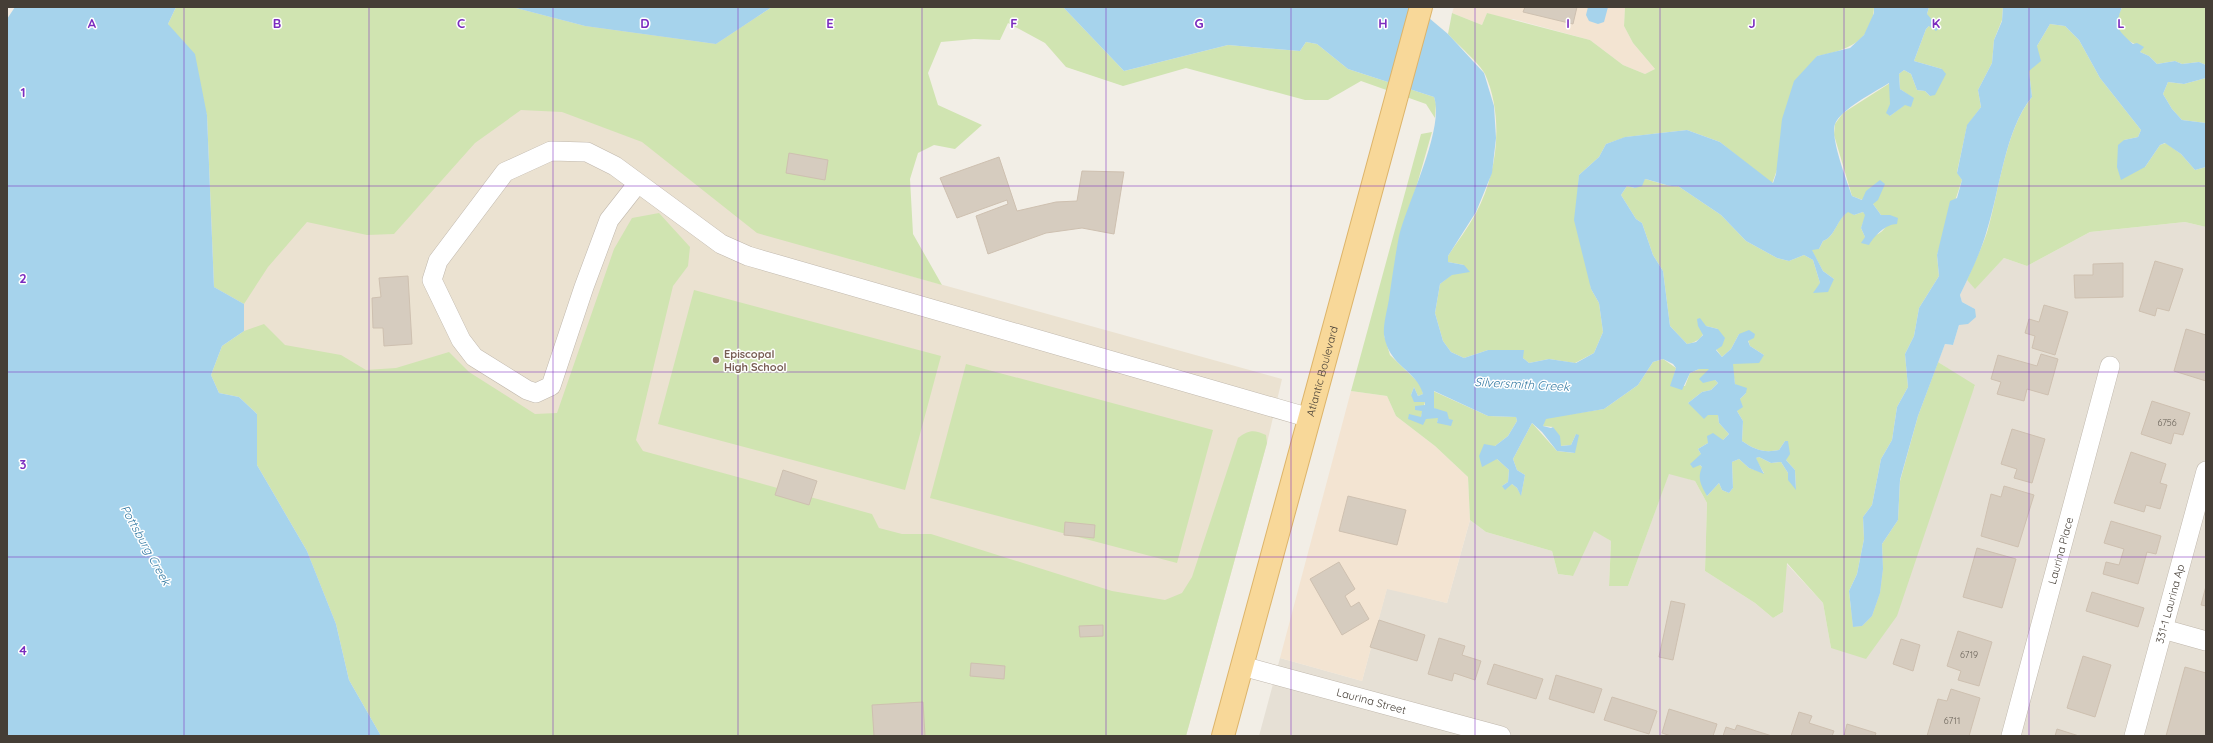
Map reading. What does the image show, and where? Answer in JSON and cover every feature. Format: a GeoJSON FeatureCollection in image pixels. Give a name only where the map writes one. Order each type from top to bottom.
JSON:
{"type":"FeatureCollection","features":[{"type":"Feature","properties":{"kind":"main road","name":"Atlantic Boulevard"},"geometry":{"type":"LineString","coordinates":[[1223,736],[1421,7]]}},
{"type":"Feature","properties":{"kind":"street"},"geometry":{"type":"LineString","coordinates":[[638,183],[610,220],[584,287],[551,386],[536,393],[527,390],[474,357],[461,340],[432,280],[438,261],[505,172],[551,151],[587,152],[615,166],[721,244],[748,256],[1310,418]]}},
{"type":"Feature","properties":{"kind":"street","name":"Laurina Place"},"geometry":{"type":"LineString","coordinates":[[2011,736],[2110,366]]}},
{"type":"Feature","properties":{"kind":"street","name":"331-1 Laurina Ap"},"geometry":{"type":"LineString","coordinates":[[2134,736],[2206,471]]}},
{"type":"Feature","properties":{"kind":"street"},"geometry":{"type":"LineString","coordinates":[[2163,630],[2206,641]]}},
{"type":"Feature","properties":{"kind":"street","name":"Laurina Street"},"geometry":{"type":"LineString","coordinates":[[1242,666],[1501,736]]}},
{"type":"Feature","properties":{"kind":"shaded area","name":"Episcopal High School"},"geometry":{"type":"Polygon","coordinates":[[[512,7],[585,26],[916,7],[853,260],[1282,379],[1267,443],[1186,736],[381,736],[307,551],[243,331],[244,304],[214,287],[512,7]]]}},
{"type":"Feature","properties":{"kind":"shaded area"},"geometry":{"type":"Polygon","coordinates":[[[1454,7],[1625,7],[1624,26],[1633,43],[1655,69],[1645,74],[1623,65],[1590,40],[1513,19],[1506,20],[1487,13],[1482,25],[1452,13],[1454,7]]]}},
{"type":"Feature","properties":{"kind":"shaded area"},"geometry":{"type":"Polygon","coordinates":[[[2185,222],[2206,227],[2206,736],[1259,736],[1280,658],[1362,681],[1387,588],[1447,603],[1470,520],[1486,532],[1552,551],[1558,574],[1572,576],[1594,530],[1611,541],[1609,586],[1628,586],[1669,473],[1695,481],[1707,503],[1705,571],[1755,603],[1773,618],[1783,612],[1786,563],[1823,603],[1831,648],[1975,386],[1938,362],[1945,344],[1953,345],[1959,325],[1975,309],[1962,302],[1960,295],[1967,280],[1975,288],[2004,258],[2027,266],[2090,232],[2185,222]]]}},
{"type":"Feature","properties":{"kind":"shaded area"},"geometry":{"type":"Polygon","coordinates":[[[1351,391],[1387,396],[1396,416],[1435,446],[1468,477],[1470,520],[1447,603],[1387,589],[1362,681],[1280,658],[1351,391]]]}},
{"type":"Feature","properties":{"kind":"green space"},"geometry":{"type":"Polygon","coordinates":[[[176,7],[512,7],[585,26],[716,44],[772,7],[1063,7],[1124,71],[1228,45],[1300,51],[1306,42],[1317,44],[1348,69],[1434,97],[1436,104],[1435,118],[1426,104],[1361,81],[1328,100],[1305,100],[1186,68],[1123,86],[1066,67],[1045,43],[1008,23],[1000,40],[974,39],[941,42],[928,73],[938,105],[982,125],[955,149],[934,145],[918,153],[910,179],[913,234],[942,285],[757,233],[642,142],[562,112],[521,110],[475,143],[394,234],[367,235],[307,222],[268,267],[244,304],[214,287],[207,115],[168,24],[176,7]]]}},
{"type":"Feature","properties":{"kind":"green space"},"geometry":{"type":"Polygon","coordinates":[[[1625,7],[1874,7],[1869,28],[1863,36],[1848,47],[1817,56],[1772,184],[1720,142],[1687,130],[1626,137],[1606,144],[1599,157],[1579,175],[1578,194],[1591,289],[1599,303],[1603,332],[1594,353],[1575,363],[1549,359],[1529,363],[1523,358],[1523,350],[1488,350],[1464,358],[1451,352],[1443,341],[1435,313],[1440,284],[1464,265],[1448,262],[1448,256],[1473,219],[1483,197],[1494,162],[1496,144],[1495,108],[1491,91],[1482,70],[1448,34],[1452,13],[1482,25],[1487,13],[1590,40],[1623,65],[1645,74],[1655,69],[1633,43],[1624,26],[1625,7]]]}},
{"type":"Feature","properties":{"kind":"green space"},"geometry":{"type":"Polygon","coordinates":[[[1929,7],[2003,7],[2002,20],[1994,40],[1992,63],[1978,90],[1981,107],[1967,126],[1957,172],[1962,180],[1937,255],[1939,276],[1919,308],[1914,336],[1905,354],[1908,387],[1897,407],[1892,440],[1881,459],[1872,505],[1863,517],[1864,539],[1857,574],[1849,591],[1853,627],[1862,626],[1872,616],[1880,593],[1883,569],[1882,544],[1898,520],[1900,481],[1918,416],[1938,362],[1975,385],[1897,616],[1866,659],[1831,648],[1823,603],[1787,563],[1783,612],[1773,618],[1755,603],[1705,571],[1707,503],[1695,481],[1669,474],[1628,586],[1609,586],[1611,541],[1594,531],[1573,576],[1558,574],[1552,551],[1486,532],[1470,520],[1468,477],[1435,446],[1396,416],[1387,396],[1351,391],[1421,134],[1432,132],[1416,188],[1400,235],[1384,335],[1390,355],[1421,385],[1423,394],[1418,396],[1414,387],[1411,395],[1425,402],[1421,417],[1439,418],[1437,422],[1449,419],[1434,408],[1433,391],[1488,416],[1516,417],[1517,421],[1508,436],[1495,446],[1497,459],[1509,470],[1508,482],[1502,486],[1512,484],[1517,488],[1521,495],[1525,475],[1517,470],[1513,459],[1532,423],[1557,451],[1574,453],[1576,434],[1571,445],[1560,446],[1553,427],[1543,426],[1545,418],[1604,409],[1638,385],[1653,362],[1663,359],[1676,368],[1671,386],[1685,386],[1690,373],[1699,369],[1710,369],[1718,383],[1711,390],[1702,392],[1688,403],[1708,415],[1718,415],[1719,423],[1729,434],[1723,440],[1708,443],[1698,449],[1701,454],[1700,465],[1702,467],[1707,496],[1719,483],[1722,490],[1729,493],[1733,488],[1732,462],[1739,459],[1749,468],[1764,473],[1755,458],[1759,457],[1771,463],[1781,462],[1796,489],[1795,470],[1786,460],[1785,441],[1779,450],[1764,451],[1755,449],[1742,441],[1743,421],[1737,411],[1740,399],[1746,393],[1735,384],[1732,364],[1764,355],[1750,346],[1748,340],[1739,334],[1731,349],[1722,357],[1716,349],[1718,329],[1706,326],[1700,339],[1687,344],[1670,326],[1663,271],[1653,255],[1642,223],[1636,219],[1621,195],[1627,186],[1635,188],[1645,179],[1667,185],[1678,186],[1721,215],[1746,241],[1777,258],[1789,261],[1804,255],[1813,260],[1820,283],[1834,279],[1823,271],[1811,249],[1819,249],[1823,241],[1830,236],[1841,218],[1848,211],[1854,215],[1863,212],[1866,215],[1861,228],[1865,237],[1879,234],[1885,228],[1890,215],[1881,215],[1873,204],[1852,196],[1834,135],[1835,124],[1843,113],[1890,83],[1890,116],[1913,98],[1900,89],[1899,74],[1904,70],[1911,74],[1917,90],[1925,91],[1930,96],[1942,69],[1914,61],[1926,29],[1929,26],[1927,14],[1929,7]]]}},
{"type":"Feature","properties":{"kind":"green space"},"geometry":{"type":"Polygon","coordinates":[[[2122,7],[2206,7],[2206,65],[2199,62],[2182,64],[2175,61],[2157,64],[2149,56],[2140,52],[2143,47],[2130,42],[2119,31],[2116,20],[2122,7]]]}},
{"type":"Feature","properties":{"kind":"green space"},"geometry":{"type":"Polygon","coordinates":[[[2050,24],[2065,26],[2079,40],[2100,78],[2141,130],[2138,137],[2124,140],[2145,167],[2160,145],[2166,143],[2181,154],[2195,170],[2206,167],[2206,227],[2185,222],[2090,232],[2027,266],[2004,258],[1975,289],[1967,280],[1988,229],[2004,160],[2016,125],[2023,110],[2032,97],[2029,71],[2037,46],[2050,24]]]}},
{"type":"Feature","properties":{"kind":"green space"},"geometry":{"type":"Polygon","coordinates":[[[2206,78],[2206,123],[2182,120],[2172,109],[2163,94],[2168,82],[2184,84],[2206,78]]]}},
{"type":"Feature","properties":{"kind":"green space"},"geometry":{"type":"Polygon","coordinates":[[[659,213],[690,247],[688,266],[673,286],[636,440],[643,451],[872,514],[879,528],[902,534],[931,534],[1112,591],[1165,600],[1182,593],[1192,577],[1238,438],[1251,431],[1266,435],[1267,443],[1186,736],[381,736],[349,680],[336,624],[307,551],[257,465],[257,414],[239,397],[219,393],[211,375],[222,346],[244,331],[264,324],[285,345],[341,355],[366,370],[396,368],[449,352],[469,372],[535,414],[557,413],[614,249],[632,218],[659,213]]]}},
{"type":"Feature","properties":{"kind":"green space"},"geometry":{"type":"Polygon","coordinates":[[[694,290],[941,356],[905,490],[658,424],[694,290]]]}},
{"type":"Feature","properties":{"kind":"green space"},"geometry":{"type":"Polygon","coordinates":[[[966,364],[1213,430],[1177,563],[930,498],[966,364]]]}},
{"type":"Feature","properties":{"kind":"water","name":"Pottsburg Creek"},"geometry":{"type":"Polygon","coordinates":[[[15,7],[176,7],[168,24],[195,54],[207,115],[214,287],[244,304],[244,331],[222,346],[211,375],[219,393],[239,397],[257,414],[257,465],[307,551],[336,624],[349,680],[381,736],[7,736],[7,19],[15,7]]]}},
{"type":"Feature","properties":{"kind":"water"},"geometry":{"type":"Polygon","coordinates":[[[512,7],[772,7],[716,44],[585,26],[512,7]]]}},
{"type":"Feature","properties":{"kind":"water","name":"Silversmith Creek"},"geometry":{"type":"Polygon","coordinates":[[[1063,7],[1416,7],[1448,34],[1484,73],[1494,106],[1496,138],[1492,173],[1476,212],[1448,256],[1448,262],[1464,265],[1470,272],[1452,275],[1440,284],[1435,313],[1443,341],[1451,352],[1464,358],[1488,350],[1524,350],[1523,358],[1529,363],[1549,359],[1576,363],[1594,353],[1603,332],[1599,303],[1591,289],[1574,220],[1579,175],[1599,157],[1606,144],[1625,137],[1687,130],[1720,142],[1773,183],[1776,174],[1782,119],[1794,81],[1817,56],[1850,48],[1864,35],[1874,13],[1874,7],[1929,7],[1927,14],[1939,28],[1936,31],[1929,26],[1926,29],[1914,61],[1942,69],[1946,74],[1935,95],[1930,96],[1925,91],[1917,90],[1911,74],[1904,70],[1899,74],[1900,89],[1914,98],[1911,107],[1905,105],[1890,116],[1886,113],[1890,104],[1889,83],[1867,96],[1838,118],[1834,130],[1835,139],[1852,196],[1862,200],[1866,191],[1880,180],[1885,184],[1878,200],[1873,204],[1881,215],[1890,215],[1898,218],[1897,224],[1893,224],[1881,231],[1869,245],[1861,243],[1865,237],[1861,228],[1865,215],[1863,212],[1854,215],[1848,212],[1844,215],[1830,236],[1823,241],[1819,249],[1812,250],[1823,271],[1834,279],[1828,292],[1813,293],[1820,283],[1813,260],[1804,255],[1789,261],[1777,258],[1746,241],[1721,215],[1678,186],[1667,185],[1645,179],[1642,186],[1635,188],[1627,186],[1621,195],[1636,219],[1642,223],[1653,255],[1663,271],[1670,326],[1687,344],[1696,342],[1703,335],[1698,326],[1697,319],[1700,318],[1706,326],[1718,329],[1725,338],[1722,346],[1716,350],[1722,357],[1731,349],[1739,334],[1749,330],[1755,334],[1754,338],[1748,341],[1750,346],[1764,355],[1759,363],[1733,364],[1735,384],[1747,388],[1746,393],[1740,399],[1743,407],[1737,411],[1743,421],[1742,441],[1755,449],[1769,451],[1779,450],[1785,441],[1788,441],[1790,454],[1786,460],[1795,470],[1796,490],[1788,480],[1788,473],[1781,462],[1771,463],[1759,457],[1756,458],[1764,474],[1749,468],[1739,459],[1732,462],[1733,488],[1729,493],[1722,490],[1719,483],[1707,496],[1700,482],[1702,467],[1700,465],[1693,468],[1690,464],[1701,454],[1698,449],[1708,443],[1707,436],[1713,433],[1723,440],[1729,434],[1719,423],[1718,415],[1708,415],[1704,419],[1688,403],[1702,392],[1711,390],[1718,383],[1715,380],[1703,383],[1699,379],[1709,369],[1699,369],[1690,373],[1682,390],[1670,386],[1676,368],[1673,364],[1663,359],[1653,362],[1638,385],[1604,409],[1546,419],[1543,426],[1553,427],[1560,436],[1561,446],[1571,445],[1576,434],[1579,435],[1575,453],[1557,451],[1542,432],[1532,423],[1513,459],[1517,470],[1525,475],[1521,496],[1517,488],[1512,484],[1505,490],[1502,486],[1508,482],[1509,470],[1497,459],[1482,467],[1479,456],[1484,444],[1495,446],[1508,436],[1517,421],[1516,417],[1488,416],[1434,391],[1434,408],[1447,412],[1449,419],[1453,420],[1451,426],[1437,423],[1438,418],[1426,419],[1423,425],[1408,419],[1409,414],[1421,417],[1422,411],[1415,410],[1415,406],[1425,405],[1425,402],[1414,402],[1411,395],[1414,387],[1418,396],[1423,394],[1415,379],[1391,354],[1384,335],[1399,236],[1424,166],[1434,127],[1436,111],[1434,97],[1348,69],[1317,44],[1306,42],[1300,51],[1228,45],[1124,71],[1063,7]]]}},
{"type":"Feature","properties":{"kind":"water"},"geometry":{"type":"Polygon","coordinates":[[[1588,7],[1608,7],[1604,22],[1598,24],[1589,21],[1586,15],[1588,7]]]}},
{"type":"Feature","properties":{"kind":"water"},"geometry":{"type":"Polygon","coordinates":[[[2003,7],[2122,7],[2118,20],[2118,28],[2133,44],[2137,43],[2144,47],[2140,52],[2149,56],[2157,64],[2175,61],[2182,64],[2199,62],[2206,65],[2206,78],[2184,84],[2168,82],[2163,94],[2172,109],[2182,120],[2206,123],[2206,167],[2195,170],[2181,154],[2165,143],[2160,145],[2145,167],[2121,180],[2117,167],[2118,145],[2124,140],[2138,137],[2141,130],[2100,78],[2079,40],[2065,26],[2050,24],[2037,46],[2041,61],[2029,71],[2032,97],[2015,126],[2004,160],[1985,238],[1960,295],[1962,302],[1975,309],[1976,317],[1968,324],[1959,325],[1953,345],[1945,344],[1918,416],[1900,480],[1898,520],[1882,544],[1883,569],[1880,593],[1872,616],[1862,626],[1853,627],[1849,591],[1857,574],[1864,539],[1863,517],[1872,505],[1881,459],[1892,440],[1897,407],[1908,387],[1905,354],[1914,336],[1919,308],[1939,276],[1937,255],[1950,201],[1957,198],[1962,180],[1957,173],[1967,125],[1981,107],[1978,90],[1992,63],[1994,40],[2002,21],[2003,7]]]}},
{"type":"Feature","properties":{"kind":"building"},"geometry":{"type":"Polygon","coordinates":[[[1525,7],[1577,7],[1573,24],[1523,12],[1525,7]]]}},
{"type":"Feature","properties":{"kind":"building"},"geometry":{"type":"Polygon","coordinates":[[[789,153],[828,160],[825,180],[786,173],[789,153]]]}},
{"type":"Feature","properties":{"kind":"building"},"geometry":{"type":"Polygon","coordinates":[[[999,157],[1017,211],[1056,202],[1077,201],[1082,171],[1124,172],[1114,234],[1082,228],[1046,233],[988,254],[976,216],[1008,204],[1007,200],[957,218],[940,178],[999,157]]]}},
{"type":"Feature","properties":{"kind":"building"},"geometry":{"type":"Polygon","coordinates":[[[2155,261],[2183,269],[2169,311],[2157,308],[2155,316],[2139,311],[2155,261]]]}},
{"type":"Feature","properties":{"kind":"building"},"geometry":{"type":"Polygon","coordinates":[[[2123,263],[2123,297],[2075,298],[2074,275],[2093,275],[2093,264],[2123,263]]]}},
{"type":"Feature","properties":{"kind":"building"},"geometry":{"type":"Polygon","coordinates":[[[408,276],[412,344],[384,346],[383,328],[373,328],[372,298],[381,297],[379,278],[408,276]]]}},
{"type":"Feature","properties":{"kind":"building"},"geometry":{"type":"Polygon","coordinates":[[[2044,305],[2068,312],[2055,355],[2032,348],[2035,336],[2025,333],[2029,319],[2039,322],[2044,305]]]}},
{"type":"Feature","properties":{"kind":"building"},"geometry":{"type":"Polygon","coordinates":[[[2186,329],[2206,335],[2206,381],[2174,371],[2186,329]]]}},
{"type":"Feature","properties":{"kind":"building"},"geometry":{"type":"Polygon","coordinates":[[[2041,354],[2058,359],[2048,395],[2027,389],[2024,401],[1997,394],[2001,382],[1991,379],[1998,355],[2037,366],[2041,354]]]}},
{"type":"Feature","properties":{"kind":"building"},"geometry":{"type":"Polygon","coordinates":[[[2152,401],[2190,413],[2183,435],[2174,433],[2171,444],[2141,434],[2152,401]]]}},
{"type":"Feature","properties":{"kind":"building"},"geometry":{"type":"Polygon","coordinates":[[[2012,429],[2045,439],[2032,483],[2014,478],[2017,469],[2001,464],[2012,429]]]}},
{"type":"Feature","properties":{"kind":"building"},"geometry":{"type":"Polygon","coordinates":[[[2131,452],[2166,464],[2160,483],[2167,485],[2160,509],[2146,505],[2144,512],[2114,503],[2131,452]]]}},
{"type":"Feature","properties":{"kind":"building"},"geometry":{"type":"Polygon","coordinates":[[[783,470],[817,481],[809,505],[775,495],[783,470]]]}},
{"type":"Feature","properties":{"kind":"building"},"geometry":{"type":"Polygon","coordinates":[[[2004,486],[2034,495],[2018,547],[1981,536],[1991,494],[2001,497],[2004,486]]]}},
{"type":"Feature","properties":{"kind":"building"},"geometry":{"type":"Polygon","coordinates":[[[1348,496],[1406,510],[1397,545],[1339,531],[1348,496]]]}},
{"type":"Feature","properties":{"kind":"building"},"geometry":{"type":"Polygon","coordinates":[[[2111,521],[2161,536],[2156,554],[2147,552],[2138,584],[2103,574],[2106,562],[2119,565],[2124,549],[2104,543],[2111,521]]]}},
{"type":"Feature","properties":{"kind":"building"},"geometry":{"type":"Polygon","coordinates":[[[1065,522],[1095,525],[1094,538],[1064,535],[1065,522]]]}},
{"type":"Feature","properties":{"kind":"building"},"geometry":{"type":"Polygon","coordinates":[[[1977,548],[2016,559],[2002,608],[1963,597],[1977,548]]]}},
{"type":"Feature","properties":{"kind":"building"},"geometry":{"type":"Polygon","coordinates":[[[1339,562],[1355,589],[1345,596],[1351,607],[1359,602],[1369,619],[1342,635],[1310,579],[1339,562]]]}},
{"type":"Feature","properties":{"kind":"building"},"geometry":{"type":"Polygon","coordinates":[[[2206,586],[2206,606],[2201,605],[2206,586]]]}},
{"type":"Feature","properties":{"kind":"building"},"geometry":{"type":"Polygon","coordinates":[[[2092,592],[2144,608],[2138,627],[2086,611],[2092,592]]]}},
{"type":"Feature","properties":{"kind":"building"},"geometry":{"type":"Polygon","coordinates":[[[1671,601],[1685,604],[1673,660],[1659,657],[1671,601]]]}},
{"type":"Feature","properties":{"kind":"building"},"geometry":{"type":"Polygon","coordinates":[[[1379,620],[1425,635],[1417,661],[1370,647],[1379,620]]]}},
{"type":"Feature","properties":{"kind":"building"},"geometry":{"type":"Polygon","coordinates":[[[1103,625],[1103,636],[1080,637],[1079,626],[1103,625]]]}},
{"type":"Feature","properties":{"kind":"building"},"geometry":{"type":"Polygon","coordinates":[[[1958,631],[1992,642],[1979,686],[1958,680],[1961,671],[1947,666],[1958,631]]]}},
{"type":"Feature","properties":{"kind":"building"},"geometry":{"type":"Polygon","coordinates":[[[1439,638],[1465,646],[1462,655],[1481,661],[1475,680],[1454,673],[1452,681],[1428,674],[1439,638]]]}},
{"type":"Feature","properties":{"kind":"building"},"geometry":{"type":"Polygon","coordinates":[[[1901,639],[1920,645],[1913,671],[1893,664],[1901,639]]]}},
{"type":"Feature","properties":{"kind":"building"},"geometry":{"type":"Polygon","coordinates":[[[2083,656],[2111,665],[2095,717],[2067,708],[2083,656]]]}},
{"type":"Feature","properties":{"kind":"building"},"geometry":{"type":"Polygon","coordinates":[[[971,663],[1005,666],[1004,679],[970,676],[971,663]]]}},
{"type":"Feature","properties":{"kind":"building"},"geometry":{"type":"Polygon","coordinates":[[[1494,664],[1543,679],[1536,699],[1487,684],[1494,664]]]}},
{"type":"Feature","properties":{"kind":"building"},"geometry":{"type":"Polygon","coordinates":[[[2185,667],[2206,673],[2206,736],[2166,736],[2185,667]]]}},
{"type":"Feature","properties":{"kind":"building"},"geometry":{"type":"Polygon","coordinates":[[[1556,675],[1602,689],[1594,713],[1549,699],[1556,675]]]}},
{"type":"Feature","properties":{"kind":"building"},"geometry":{"type":"Polygon","coordinates":[[[1951,689],[1980,698],[1969,736],[1927,736],[1938,699],[1947,701],[1951,689]]]}},
{"type":"Feature","properties":{"kind":"building"},"geometry":{"type":"Polygon","coordinates":[[[1612,697],[1657,711],[1649,734],[1604,720],[1612,697]]]}},
{"type":"Feature","properties":{"kind":"building"},"geometry":{"type":"Polygon","coordinates":[[[923,702],[925,736],[874,736],[872,705],[923,702]]]}},
{"type":"Feature","properties":{"kind":"building"},"geometry":{"type":"Polygon","coordinates":[[[1669,709],[1717,724],[1713,736],[1671,736],[1662,733],[1669,709]]]}},
{"type":"Feature","properties":{"kind":"building"},"geometry":{"type":"Polygon","coordinates":[[[1799,712],[1812,716],[1809,723],[1834,731],[1832,736],[1791,736],[1799,712]]]}},
{"type":"Feature","properties":{"kind":"building"},"geometry":{"type":"Polygon","coordinates":[[[1847,724],[1876,733],[1875,736],[1844,736],[1847,724]]]}},
{"type":"Feature","properties":{"kind":"building"},"geometry":{"type":"Polygon","coordinates":[[[1737,725],[1772,736],[1723,736],[1726,727],[1735,730],[1737,725]]]}},
{"type":"Feature","properties":{"kind":"building"},"geometry":{"type":"Polygon","coordinates":[[[2057,729],[2079,736],[2055,736],[2057,729]]]}},
{"type":"Feature","properties":{"kind":"place","name":"Episcopal High School"},"geometry":{"type":"Point","coordinates":[716,360]}}]}
